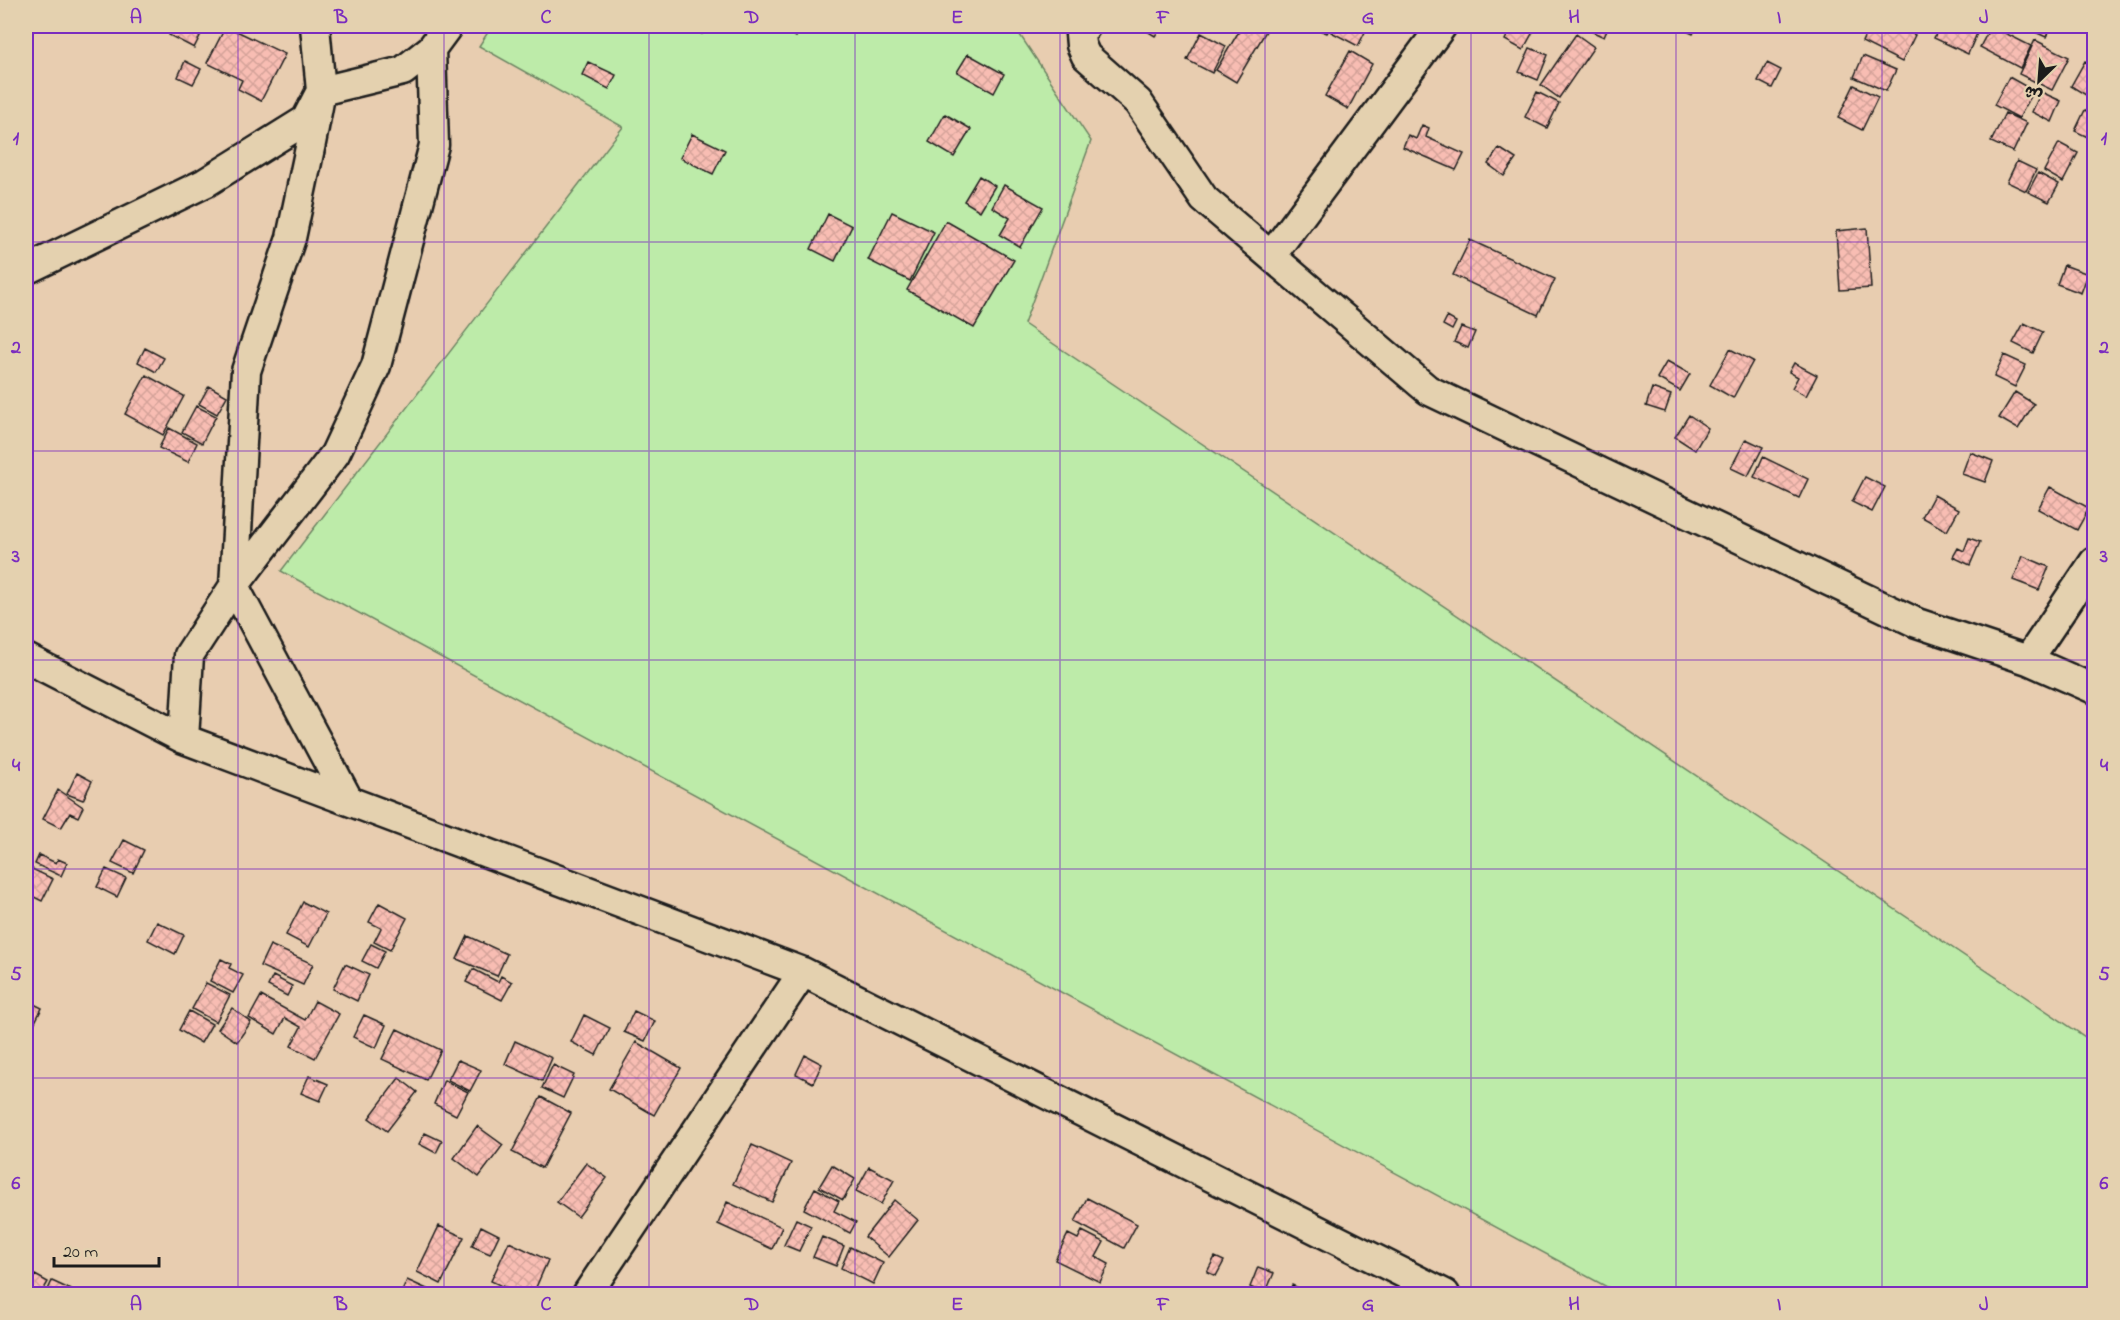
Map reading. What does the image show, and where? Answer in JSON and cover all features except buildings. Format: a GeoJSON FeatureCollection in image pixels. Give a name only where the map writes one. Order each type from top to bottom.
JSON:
{"type":"FeatureCollection","features":[{"type":"Feature","properties":{"kind":"street"},"geometry":{"type":"LineString","coordinates":[[315,26],[321,91],[291,238],[246,371],[234,586],[349,801]]}},
{"type":"Feature","properties":{"kind":"street"},"geometry":{"type":"LineString","coordinates":[[26,270],[205,183],[306,120],[321,91],[403,70],[431,49],[448,26]]}},
{"type":"Feature","properties":{"kind":"street"},"geometry":{"type":"LineString","coordinates":[[1271,256],[1442,26]]}},
{"type":"Feature","properties":{"kind":"street"},"geometry":{"type":"LineString","coordinates":[[1078,28],[1086,56],[1138,102],[1204,199],[1428,390],[1917,623],[2028,660],[2094,689]]}},
{"type":"Feature","properties":{"kind":"street"},"geometry":{"type":"LineString","coordinates":[[184,739],[189,656],[234,586],[335,454],[376,366],[434,145],[431,49]]}},
{"type":"Feature","properties":{"kind":"street"},"geometry":{"type":"LineString","coordinates":[[2028,660],[2094,562]]}},
{"type":"Feature","properties":{"kind":"street"},"geometry":{"type":"LineString","coordinates":[[26,658],[184,739],[803,972],[1445,1294]]}},
{"type":"Feature","properties":{"kind":"street"},"geometry":{"type":"LineString","coordinates":[[587,1294],[803,972]]}},
{"type":"Feature","properties":{"kind":"green space"},"geometry":{"type":"Polygon","coordinates":[[[492,26],[1014,26],[1091,141],[1024,324],[2094,1043],[2094,1294],[1620,1294],[281,571],[623,127],[479,46],[492,26]]]}}]}
